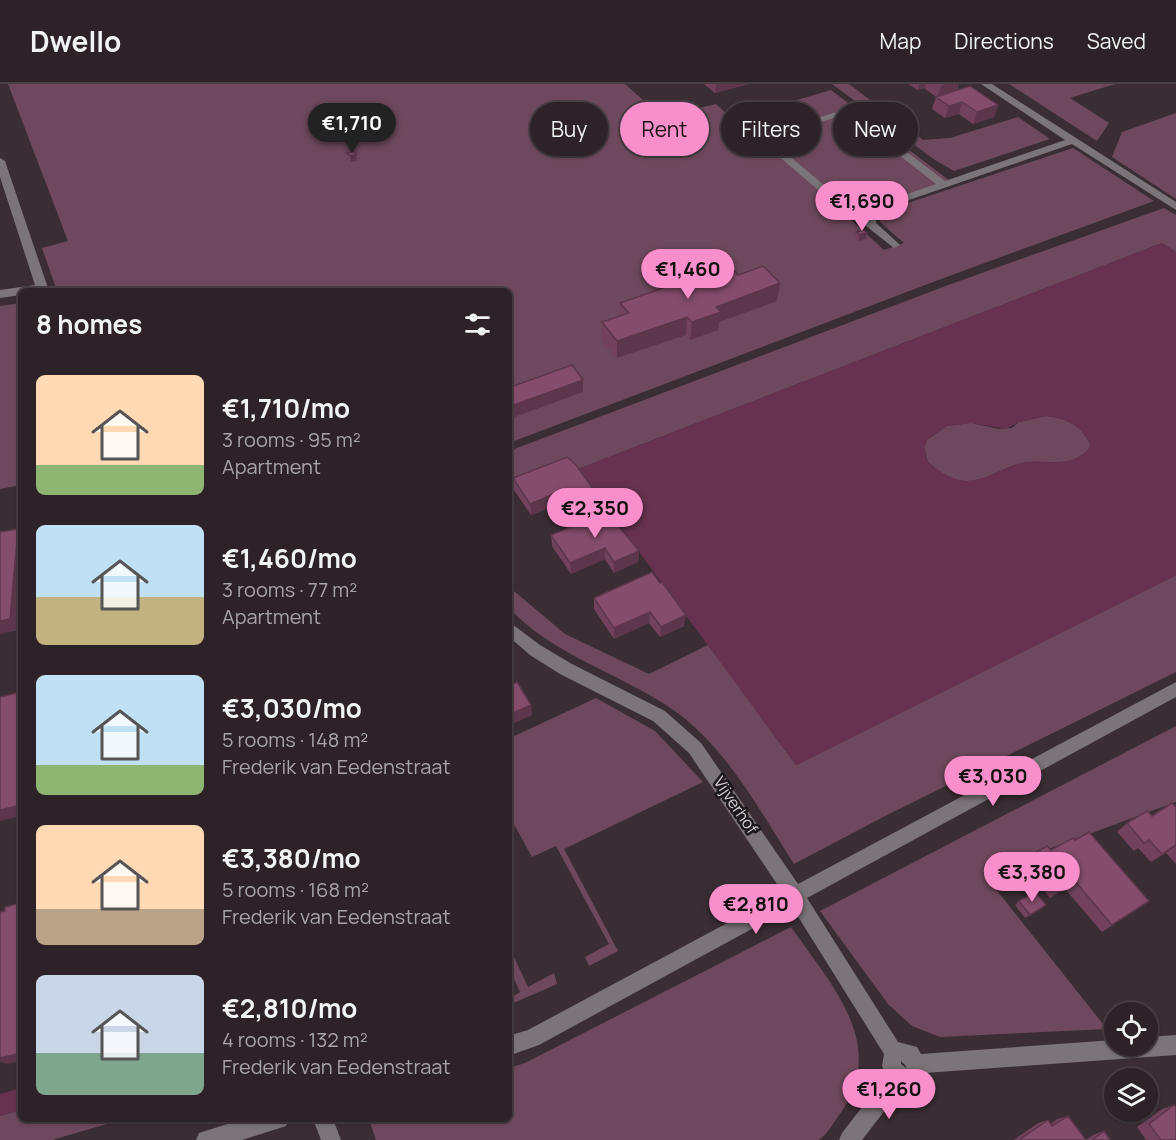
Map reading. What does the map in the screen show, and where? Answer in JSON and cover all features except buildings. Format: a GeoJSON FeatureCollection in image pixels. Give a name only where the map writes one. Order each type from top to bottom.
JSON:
{"type":"FeatureCollection","features":[{"type":"Feature","properties":{"kind":"street"},"geometry":{"type":"LineString","coordinates":[[986,84],[1176,207]]}},
{"type":"Feature","properties":{"kind":"street"},"geometry":{"type":"LineString","coordinates":[[944,184],[849,111],[761,137],[855,216],[872,208],[944,184],[1071,141]]}},
{"type":"Feature","properties":{"kind":"street"},"geometry":{"type":"LineString","coordinates":[[0,161],[2,175],[42,288]]}},
{"type":"Feature","properties":{"kind":"street"},"geometry":{"type":"LineString","coordinates":[[872,208],[870,224],[894,245]]}},
{"type":"Feature","properties":{"kind":"street"},"geometry":{"type":"LineString","coordinates":[[0,294],[18,292]]}},
{"type":"Feature","properties":{"kind":"street","name":"Vijverhof"},"geometry":{"type":"LineString","coordinates":[[512,630],[535,650],[566,669],[659,716],[695,748],[794,894],[894,1053],[891,1060],[892,1069],[898,1077]]}},
{"type":"Feature","properties":{"kind":"street"},"geometry":{"type":"LineString","coordinates":[[512,1045],[532,1038],[1176,689]]}},
{"type":"Feature","properties":{"kind":"street"},"geometry":{"type":"LineString","coordinates":[[916,1064],[1176,1045]]}},
{"type":"Feature","properties":{"kind":"street"},"geometry":{"type":"LineString","coordinates":[[849,1140],[898,1077],[908,1080],[915,1075],[916,1064],[910,1054],[902,1051],[894,1053]]}},
{"type":"Feature","properties":{"kind":"street"},"geometry":{"type":"LineString","coordinates":[[206,1140],[269,1122]]}},
{"type":"Feature","properties":{"kind":"street"},"geometry":{"type":"LineString","coordinates":[[324,1122],[331,1140]]}},
{"type":"Feature","properties":{"kind":"shaded area"},"geometry":{"type":"Polygon","coordinates":[[[8,84],[625,84],[645,102],[620,102],[620,156],[709,156],[709,106],[716,104],[721,109],[721,156],[821,156],[821,102],[790,102],[831,90],[847,102],[833,102],[833,156],[917,156],[951,182],[850,219],[884,250],[904,243],[880,222],[884,211],[1073,148],[1154,201],[512,442],[512,288],[56,288],[42,248],[68,241],[8,84]]]}},
{"type":"Feature","properties":{"kind":"shaded area"},"geometry":{"type":"Polygon","coordinates":[[[832,84],[849,84],[873,102],[856,102],[832,84]]]}},
{"type":"Feature","properties":{"kind":"shaded area"},"geometry":{"type":"Polygon","coordinates":[[[1009,84],[1115,84],[1070,98],[1109,123],[1097,141],[1009,84]]]}},
{"type":"Feature","properties":{"kind":"shaded area"},"geometry":{"type":"Polygon","coordinates":[[[1176,113],[1176,199],[1112,157],[1122,132],[1176,113]]]}},
{"type":"Feature","properties":{"kind":"shaded area"},"geometry":{"type":"Polygon","coordinates":[[[1018,117],[1050,139],[954,171],[918,147],[918,136],[923,140],[950,138],[1018,117]]]}},
{"type":"Feature","properties":{"kind":"shaded area"},"geometry":{"type":"Polygon","coordinates":[[[1164,208],[1176,215],[1176,252],[1162,243],[578,469],[572,462],[512,485],[512,450],[951,284],[1164,208]]]}},
{"type":"Feature","properties":{"kind":"shaded area"},"geometry":{"type":"Polygon","coordinates":[[[1162,243],[1176,252],[1176,575],[796,765],[578,469],[1162,243]],[[1046,416],[1019,422],[1006,429],[971,423],[947,426],[927,440],[924,447],[928,462],[959,480],[971,481],[1027,462],[1072,460],[1088,450],[1090,444],[1087,437],[1078,427],[1046,416]]]}},
{"type":"Feature","properties":{"kind":"shaded area"},"geometry":{"type":"Polygon","coordinates":[[[18,303],[18,486],[0,489],[0,306],[18,303]]]}},
{"type":"Feature","properties":{"kind":"shaded area"},"geometry":{"type":"Polygon","coordinates":[[[1046,416],[1078,427],[1087,437],[1090,444],[1088,450],[1072,460],[1027,462],[972,481],[950,477],[928,462],[924,447],[927,440],[947,426],[971,423],[999,429],[1012,428],[1019,422],[1046,416]]]}},
{"type":"Feature","properties":{"kind":"shaded area"},"geometry":{"type":"Polygon","coordinates":[[[1176,575],[1176,672],[885,816],[794,864],[740,780],[725,760],[691,724],[652,696],[566,651],[526,624],[512,611],[512,589],[565,634],[649,674],[708,645],[796,765],[1176,575]]]}},
{"type":"Feature","properties":{"kind":"shaded area"},"geometry":{"type":"Polygon","coordinates":[[[596,698],[655,731],[703,782],[564,849],[618,951],[589,966],[585,957],[609,944],[556,846],[532,857],[515,826],[512,828],[512,737],[596,698]]]}},
{"type":"Feature","properties":{"kind":"shaded area"},"geometry":{"type":"Polygon","coordinates":[[[1176,726],[1176,802],[983,873],[1104,1025],[1104,1029],[940,1037],[912,1026],[888,1004],[820,911],[1176,726]]]}},
{"type":"Feature","properties":{"kind":"shaded area"},"geometry":{"type":"Polygon","coordinates":[[[791,927],[836,991],[848,1014],[856,1037],[859,1061],[855,1086],[842,1111],[819,1140],[376,1140],[370,1122],[512,1122],[512,1067],[525,1063],[791,927]]]}},
{"type":"Feature","properties":{"kind":"shaded area"},"geometry":{"type":"Polygon","coordinates":[[[512,952],[528,987],[554,973],[557,984],[512,1004],[512,997],[520,992],[512,975],[512,952]]]}},
{"type":"Feature","properties":{"kind":"shaded area"},"geometry":{"type":"Polygon","coordinates":[[[18,1089],[18,1111],[0,1116],[0,1094],[18,1089]]]}},
{"type":"Feature","properties":{"kind":"shaded area"},"geometry":{"type":"Polygon","coordinates":[[[18,1111],[18,1122],[114,1122],[52,1140],[0,1140],[0,1116],[18,1111]]]}}]}
